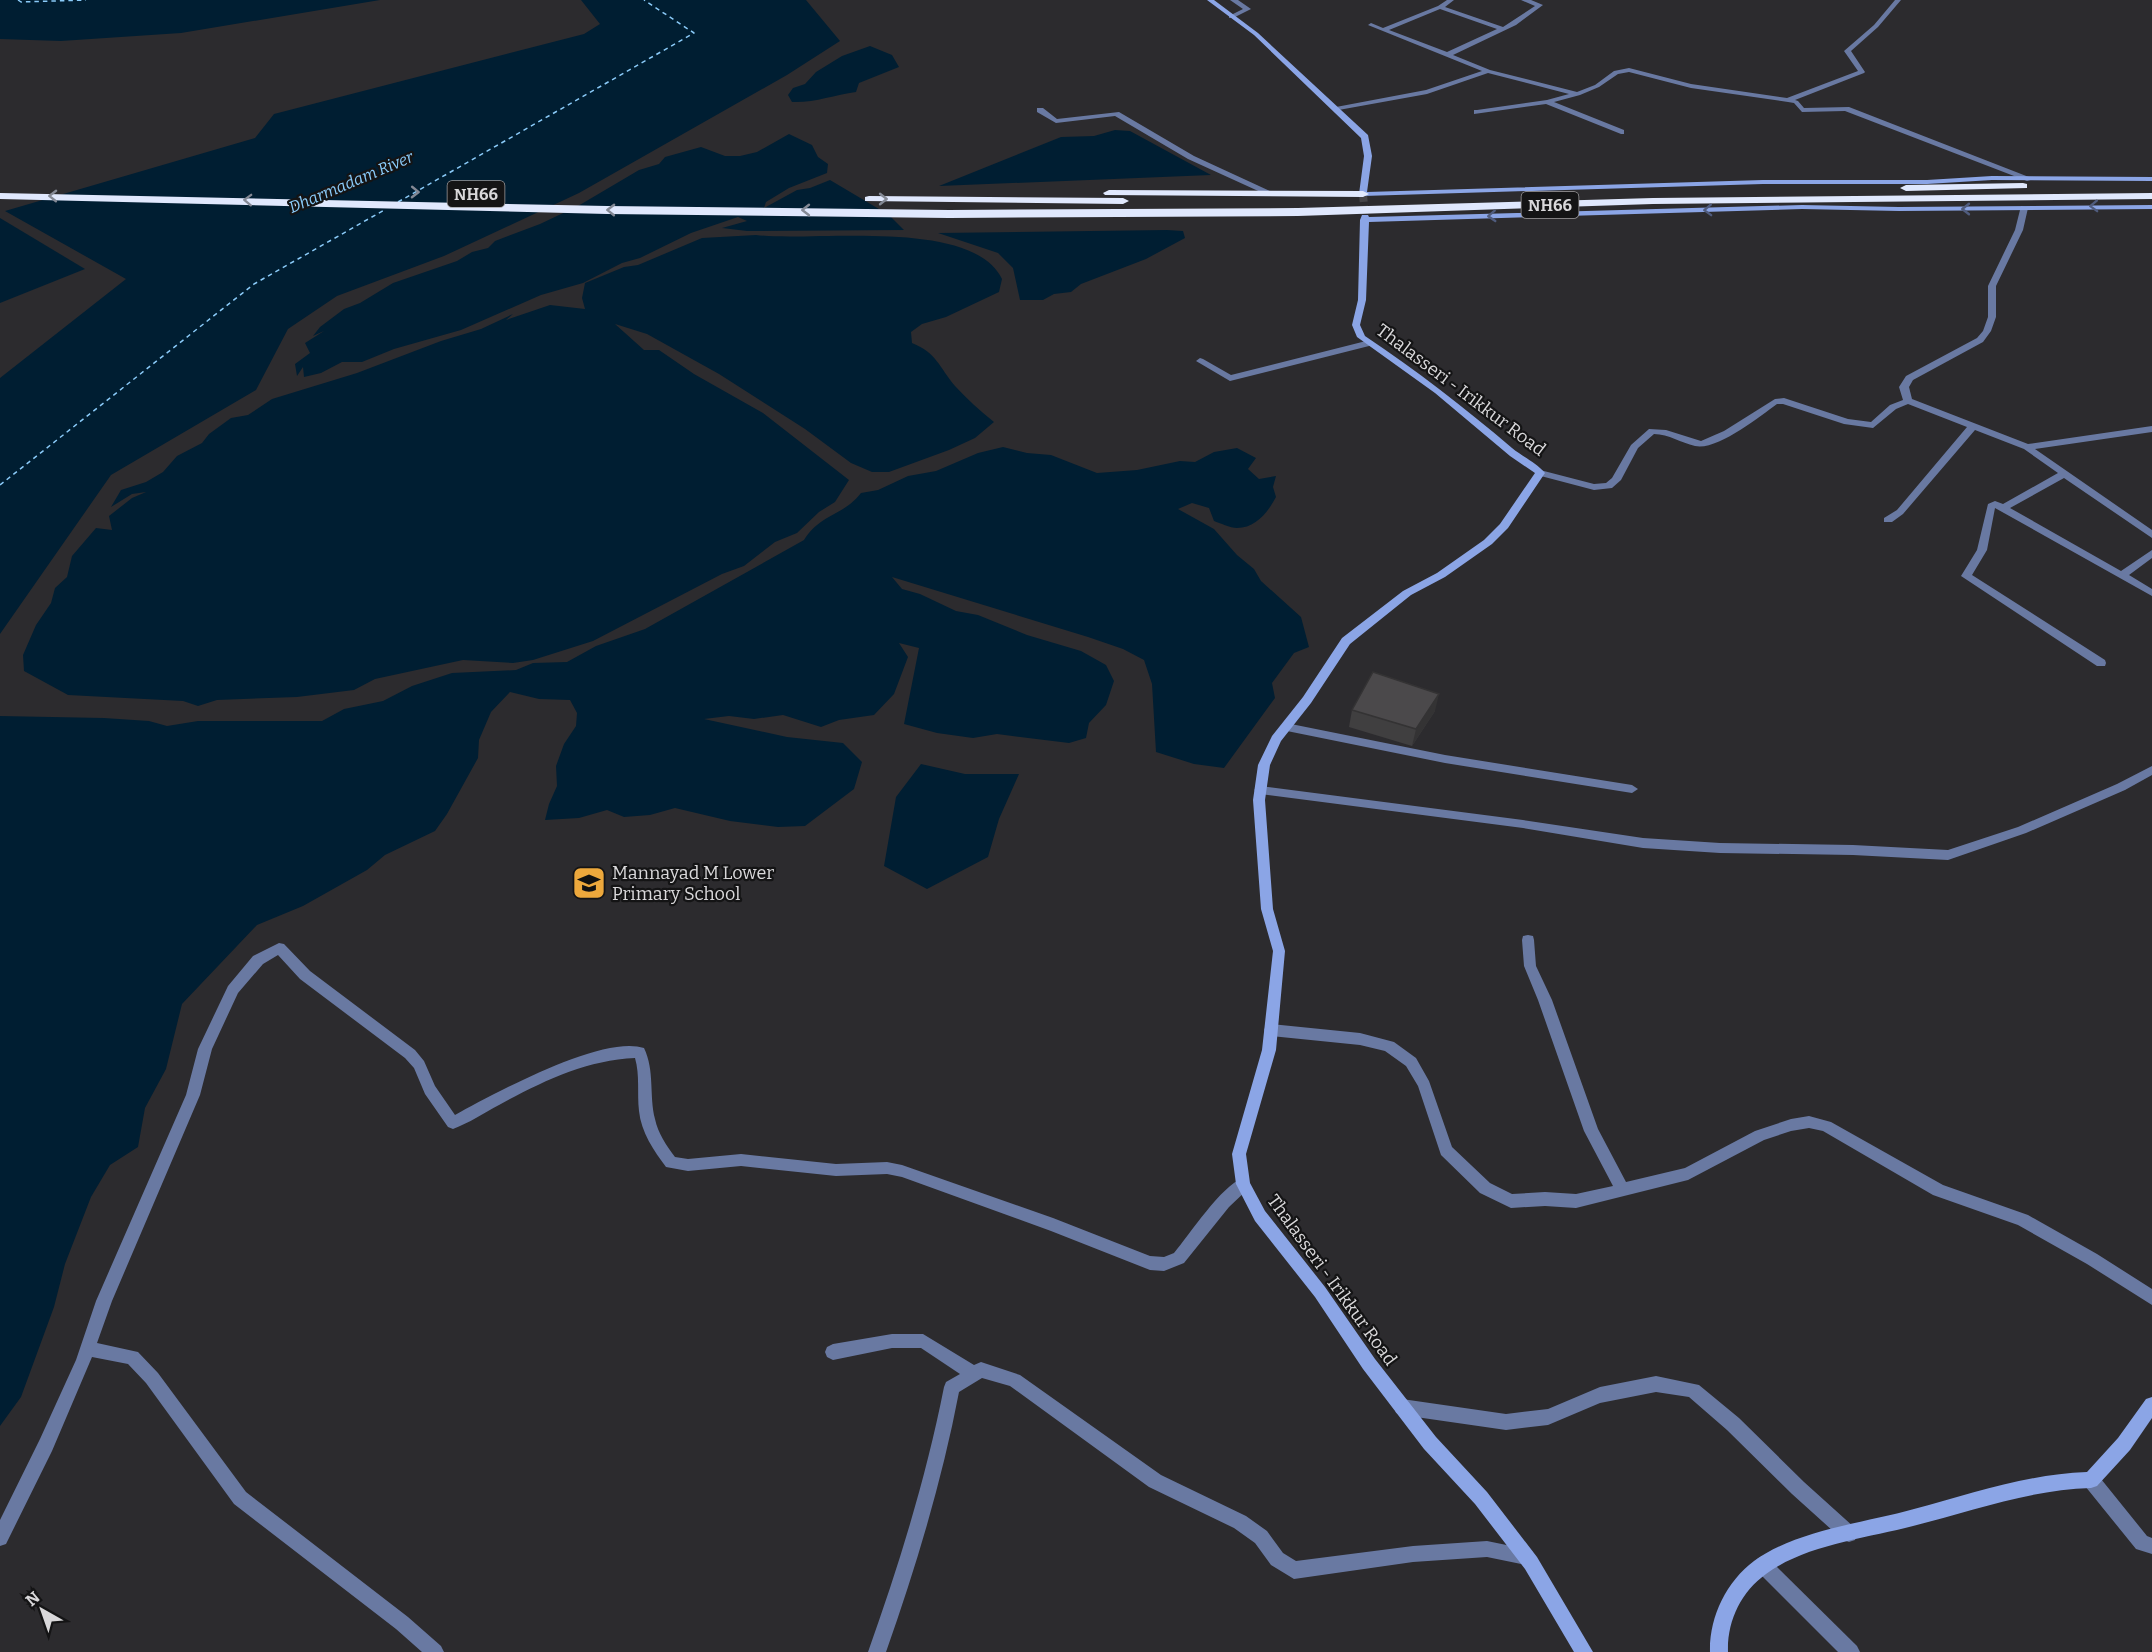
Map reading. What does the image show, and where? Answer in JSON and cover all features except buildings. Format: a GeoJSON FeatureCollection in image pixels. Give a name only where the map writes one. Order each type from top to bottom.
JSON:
{"type":"FeatureCollection","features":[{"type":"Feature","properties":{"kind":"highway"},"geometry":{"type":"LineString","coordinates":[[0,184],[381,191]]}},
{"type":"Feature","properties":{"kind":"highway","name":"NH66"},"geometry":{"type":"LineString","coordinates":[[859,199],[1301,201],[1877,188],[2152,186]]}},
{"type":"Feature","properties":{"kind":"highway"},"geometry":{"type":"LineString","coordinates":[[993,200],[1039,192],[1363,194]]}},
{"type":"Feature","properties":{"kind":"highway","name":"NH66"},"geometry":{"type":"LineString","coordinates":[[0,196],[607,210],[949,214],[1298,212],[1653,201],[2152,196]]}},
{"type":"Feature","properties":{"kind":"highway"},"geometry":{"type":"LineString","coordinates":[[988,213],[1037,224],[1365,218]]}},
{"type":"Feature","properties":{"kind":"main road"},"geometry":{"type":"LineString","coordinates":[[1210,0],[1256,34],[1365,137],[1368,156],[1363,194],[1762,182],[1926,182],[1992,178],[2152,179]]}},
{"type":"Feature","properties":{"kind":"main road"},"geometry":{"type":"LineString","coordinates":[[1365,218],[1802,207],[1899,209],[2152,207]]}},
{"type":"Feature","properties":{"kind":"main road","name":"Thalasseri - Irikkur Road"},"geometry":{"type":"LineString","coordinates":[[1365,218],[1362,300],[1356,325],[1361,337],[1446,397],[1480,423],[1512,453],[1540,473],[1504,526],[1488,542],[1450,569],[1407,593],[1346,641],[1307,700],[1276,739],[1264,765],[1260,790],[1267,909],[1279,951],[1269,1050],[1239,1154],[1243,1184],[1260,1216],[1320,1292],[1369,1364],[1430,1443],[1481,1498],[1526,1557],[1584,1652]]}},
{"type":"Feature","properties":{"kind":"main road"},"geometry":{"type":"LineString","coordinates":[[1719,1652],[1721,1627],[1728,1607],[1742,1582],[1763,1565],[1808,1545],[1849,1534],[2010,1493],[2070,1480],[2091,1480],[2124,1444],[2152,1405]]}},
{"type":"Feature","properties":{"kind":"street"},"geometry":{"type":"LineString","coordinates":[[1231,17],[1248,9],[1233,0]]}},
{"type":"Feature","properties":{"kind":"street"},"geometry":{"type":"LineString","coordinates":[[1383,30],[1440,7],[1451,0]]}},
{"type":"Feature","properties":{"kind":"street"},"geometry":{"type":"LineString","coordinates":[[1447,55],[1503,29],[1540,5],[1524,0]]}},
{"type":"Feature","properties":{"kind":"street"},"geometry":{"type":"LineString","coordinates":[[1788,100],[1862,72],[1847,51],[1876,26],[1898,0]]}},
{"type":"Feature","properties":{"kind":"street"},"geometry":{"type":"LineString","coordinates":[[1440,7],[1503,29]]}},
{"type":"Feature","properties":{"kind":"street"},"geometry":{"type":"LineString","coordinates":[[1371,26],[1488,71],[1578,94]]}},
{"type":"Feature","properties":{"kind":"street"},"geometry":{"type":"LineString","coordinates":[[1477,112],[1547,102],[1578,94],[1597,86],[1616,72],[1629,70],[1691,86],[1788,100],[1800,105],[1802,110],[1846,110],[2030,179]]}},
{"type":"Feature","properties":{"kind":"street"},"geometry":{"type":"LineString","coordinates":[[1336,109],[1427,92],[1488,71]]}},
{"type":"Feature","properties":{"kind":"street"},"geometry":{"type":"LineString","coordinates":[[1547,102],[1621,132]]}},
{"type":"Feature","properties":{"kind":"street"},"geometry":{"type":"LineString","coordinates":[[1040,110],[1056,121],[1116,114],[1215,171],[1270,193]]}},
{"type":"Feature","properties":{"kind":"street"},"geometry":{"type":"LineString","coordinates":[[1908,401],[1904,387],[1909,378],[1980,340],[1987,331],[1992,317],[1992,286],[2019,230],[2024,208]]}},
{"type":"Feature","properties":{"kind":"street"},"geometry":{"type":"LineString","coordinates":[[1200,361],[1230,378],[1370,343]]}},
{"type":"Feature","properties":{"kind":"street"},"geometry":{"type":"LineString","coordinates":[[1540,473],[1594,488],[1609,486],[1616,480],[1634,447],[1652,431],[1673,433],[1699,444],[1712,441],[1775,402],[1784,401],[1847,422],[1873,425],[1893,407],[1908,401],[2027,447],[2152,536]]}},
{"type":"Feature","properties":{"kind":"street"},"geometry":{"type":"LineString","coordinates":[[1888,520],[1900,512],[1973,426]]}},
{"type":"Feature","properties":{"kind":"street"},"geometry":{"type":"LineString","coordinates":[[2027,447],[2152,429]]}},
{"type":"Feature","properties":{"kind":"street"},"geometry":{"type":"LineString","coordinates":[[2003,508],[2064,474]]}},
{"type":"Feature","properties":{"kind":"street"},"geometry":{"type":"LineString","coordinates":[[2101,663],[1966,576],[1982,550],[1991,506],[1995,504],[2003,508],[2152,593]]}},
{"type":"Feature","properties":{"kind":"street"},"geometry":{"type":"LineString","coordinates":[[2123,575],[2152,553]]}},
{"type":"Feature","properties":{"kind":"street"},"geometry":{"type":"LineString","coordinates":[[1286,727],[1445,759],[1632,789]]}},
{"type":"Feature","properties":{"kind":"street"},"geometry":{"type":"LineString","coordinates":[[1260,790],[1523,824],[1643,843],[1948,855],[2032,825],[2121,787],[2152,770]]}},
{"type":"Feature","properties":{"kind":"street"},"geometry":{"type":"LineString","coordinates":[[1528,940],[1530,966],[1545,1000],[1591,1131],[1622,1188]]}},
{"type":"Feature","properties":{"kind":"street"},"geometry":{"type":"LineString","coordinates":[[0,1538],[46,1445],[87,1349],[104,1302],[193,1095],[210,1039],[233,990],[258,960],[279,948],[305,975],[411,1054],[419,1065],[430,1090],[453,1124],[543,1077],[592,1059],[624,1051],[639,1052],[644,1061],[647,1116],[656,1143],[671,1163],[688,1165],[741,1160],[836,1170],[886,1168],[902,1171],[1053,1225],[1150,1263],[1164,1264],[1172,1263],[1188,1249],[1224,1202],[1243,1184]]}},
{"type":"Feature","properties":{"kind":"street"},"geometry":{"type":"LineString","coordinates":[[1271,1030],[1360,1040],[1389,1046],[1411,1062],[1424,1085],[1446,1151],[1485,1188],[1511,1202],[1545,1199],[1576,1201],[1622,1188],[1688,1174],[1760,1135],[1809,1122],[1826,1126],[1938,1190],[2023,1220],[2092,1259],[2152,1298]]}},
{"type":"Feature","properties":{"kind":"street"},"geometry":{"type":"LineString","coordinates":[[833,1352],[892,1341],[922,1341],[974,1374]]}},
{"type":"Feature","properties":{"kind":"street"},"geometry":{"type":"LineString","coordinates":[[87,1349],[132,1357],[152,1378],[240,1498],[402,1623],[435,1652]]}},
{"type":"Feature","properties":{"kind":"street"},"geometry":{"type":"LineString","coordinates":[[877,1652],[923,1508],[944,1431],[952,1387],[981,1370],[1014,1380],[1155,1481],[1240,1522],[1261,1537],[1277,1559],[1294,1570],[1413,1554],[1487,1550],[1526,1557]]}},
{"type":"Feature","properties":{"kind":"street"},"geometry":{"type":"LineString","coordinates":[[1402,1407],[1506,1422],[1548,1417],[1600,1395],[1656,1384],[1693,1390],[1733,1424],[1849,1534]]}},
{"type":"Feature","properties":{"kind":"street"},"geometry":{"type":"LineString","coordinates":[[2091,1480],[2142,1543],[2152,1546]]}},
{"type":"Feature","properties":{"kind":"street"},"geometry":{"type":"LineString","coordinates":[[1763,1565],[1851,1652]]}},
{"type":"Feature","properties":{"kind":"water"},"geometry":{"type":"Polygon","coordinates":[[[0,0],[380,0],[181,33],[61,41],[0,39],[0,0]]]}},
{"type":"Feature","properties":{"kind":"water","name":"Dharmadam River"},"geometry":{"type":"Polygon","coordinates":[[[581,0],[806,0],[840,41],[787,75],[579,193],[444,256],[337,296],[288,329],[256,390],[111,475],[0,634],[0,378],[126,279],[5,211],[255,138],[274,114],[584,34],[600,24],[581,0]]]}},
{"type":"Feature","properties":{"kind":"water"},"geometry":{"type":"Polygon","coordinates":[[[870,46],[892,55],[899,67],[859,83],[856,92],[792,102],[788,95],[793,88],[805,84],[816,72],[842,56],[870,46]]]}},
{"type":"Feature","properties":{"kind":"water"},"geometry":{"type":"Polygon","coordinates":[[[1115,130],[1130,131],[1211,175],[939,186],[1061,137],[1094,136],[1115,130]]]}},
{"type":"Feature","properties":{"kind":"water"},"geometry":{"type":"Polygon","coordinates":[[[789,134],[812,145],[818,157],[828,164],[827,173],[789,188],[766,202],[764,208],[797,190],[810,188],[830,180],[889,215],[904,230],[747,231],[722,228],[747,221],[738,217],[691,233],[583,283],[541,295],[461,330],[394,349],[362,362],[342,362],[321,373],[304,377],[303,367],[297,376],[295,364],[310,353],[305,343],[324,331],[313,336],[320,327],[344,309],[360,303],[393,283],[457,261],[472,252],[488,248],[495,241],[540,224],[578,206],[639,170],[659,164],[665,157],[701,147],[725,156],[740,156],[757,152],[789,134]]]}},
{"type":"Feature","properties":{"kind":"water"},"geometry":{"type":"Polygon","coordinates":[[[0,218],[85,269],[0,303],[0,218]]]}},
{"type":"Feature","properties":{"kind":"water"},"geometry":{"type":"Polygon","coordinates":[[[1183,231],[1185,238],[1146,259],[1081,284],[1071,292],[1054,294],[1043,300],[1020,300],[1013,268],[998,253],[938,233],[1183,231]]]}},
{"type":"Feature","properties":{"kind":"water"},"geometry":{"type":"Polygon","coordinates":[[[756,235],[890,236],[927,240],[959,247],[985,260],[1002,279],[999,292],[946,317],[922,324],[911,332],[912,343],[927,351],[955,386],[994,422],[975,438],[949,450],[889,472],[872,472],[851,463],[805,429],[719,374],[647,334],[615,324],[644,350],[659,350],[694,374],[763,413],[849,480],[835,502],[819,512],[797,533],[775,542],[744,566],[722,574],[593,641],[533,660],[513,663],[463,660],[375,679],[354,690],[297,697],[217,700],[198,706],[183,701],[68,695],[24,671],[23,655],[36,625],[51,603],[55,588],[67,577],[72,556],[96,528],[112,530],[109,516],[132,498],[146,492],[132,494],[111,507],[121,490],[146,482],[163,472],[177,456],[202,443],[209,434],[231,418],[248,415],[272,399],[357,373],[441,341],[481,329],[513,314],[506,320],[550,305],[585,309],[582,298],[585,283],[624,267],[638,265],[702,238],[756,235]]]}},
{"type":"Feature","properties":{"kind":"water"},"geometry":{"type":"Polygon","coordinates":[[[1003,447],[1027,453],[1051,455],[1097,473],[1137,470],[1180,461],[1195,462],[1214,452],[1237,448],[1256,458],[1248,469],[1259,479],[1276,476],[1273,487],[1276,497],[1265,513],[1250,525],[1234,528],[1214,521],[1209,508],[1192,503],[1178,509],[1214,529],[1237,555],[1254,569],[1261,581],[1301,617],[1309,647],[1294,653],[1272,683],[1275,698],[1224,768],[1194,764],[1156,752],[1152,684],[1144,660],[1123,649],[1088,637],[892,577],[902,589],[920,594],[956,611],[978,615],[1027,635],[1081,651],[1106,665],[1114,681],[1106,705],[1089,723],[1086,738],[1069,743],[997,734],[973,738],[937,733],[904,724],[919,648],[899,643],[908,657],[894,694],[874,715],[839,720],[821,727],[783,715],[754,719],[729,716],[704,719],[787,737],[843,743],[862,762],[854,789],[805,826],[778,827],[730,821],[675,808],[650,815],[624,817],[607,810],[579,818],[545,820],[557,786],[556,766],[564,744],[576,726],[577,713],[570,700],[539,699],[510,692],[491,712],[479,740],[478,758],[435,831],[385,855],[367,870],[303,906],[257,925],[182,1004],[166,1069],[145,1108],[138,1147],[110,1165],[91,1197],[65,1264],[54,1307],[21,1397],[0,1426],[0,716],[104,718],[149,721],[167,726],[198,721],[322,721],[344,709],[383,701],[412,686],[452,673],[516,670],[533,663],[567,662],[596,646],[645,629],[804,540],[817,525],[854,501],[861,493],[878,490],[908,476],[936,471],[978,453],[1003,447]]]}},
{"type":"Feature","properties":{"kind":"water"},"geometry":{"type":"Polygon","coordinates":[[[921,764],[965,774],[1019,774],[999,819],[988,857],[927,889],[884,866],[896,797],[921,764]]]}},
{"type":"Feature","properties":{"kind":"ferry route"},"geometry":{"type":"LineString","coordinates":[[18,0],[21,2],[86,0]]}},
{"type":"Feature","properties":{"kind":"ferry route"},"geometry":{"type":"LineString","coordinates":[[398,202],[694,33],[644,0]]}},
{"type":"Feature","properties":{"kind":"ferry route"},"geometry":{"type":"LineString","coordinates":[[0,485],[254,284],[386,209]]}},
{"type":"Feature","properties":{"kind":"tunnel"},"geometry":{"type":"LineString","coordinates":[[1363,194],[1365,217]]}},
{"type":"Feature","properties":{"kind":"place","name":"Mannayad M Lower Primary School"},"geometry":{"type":"Point","coordinates":[589,883]}}]}
